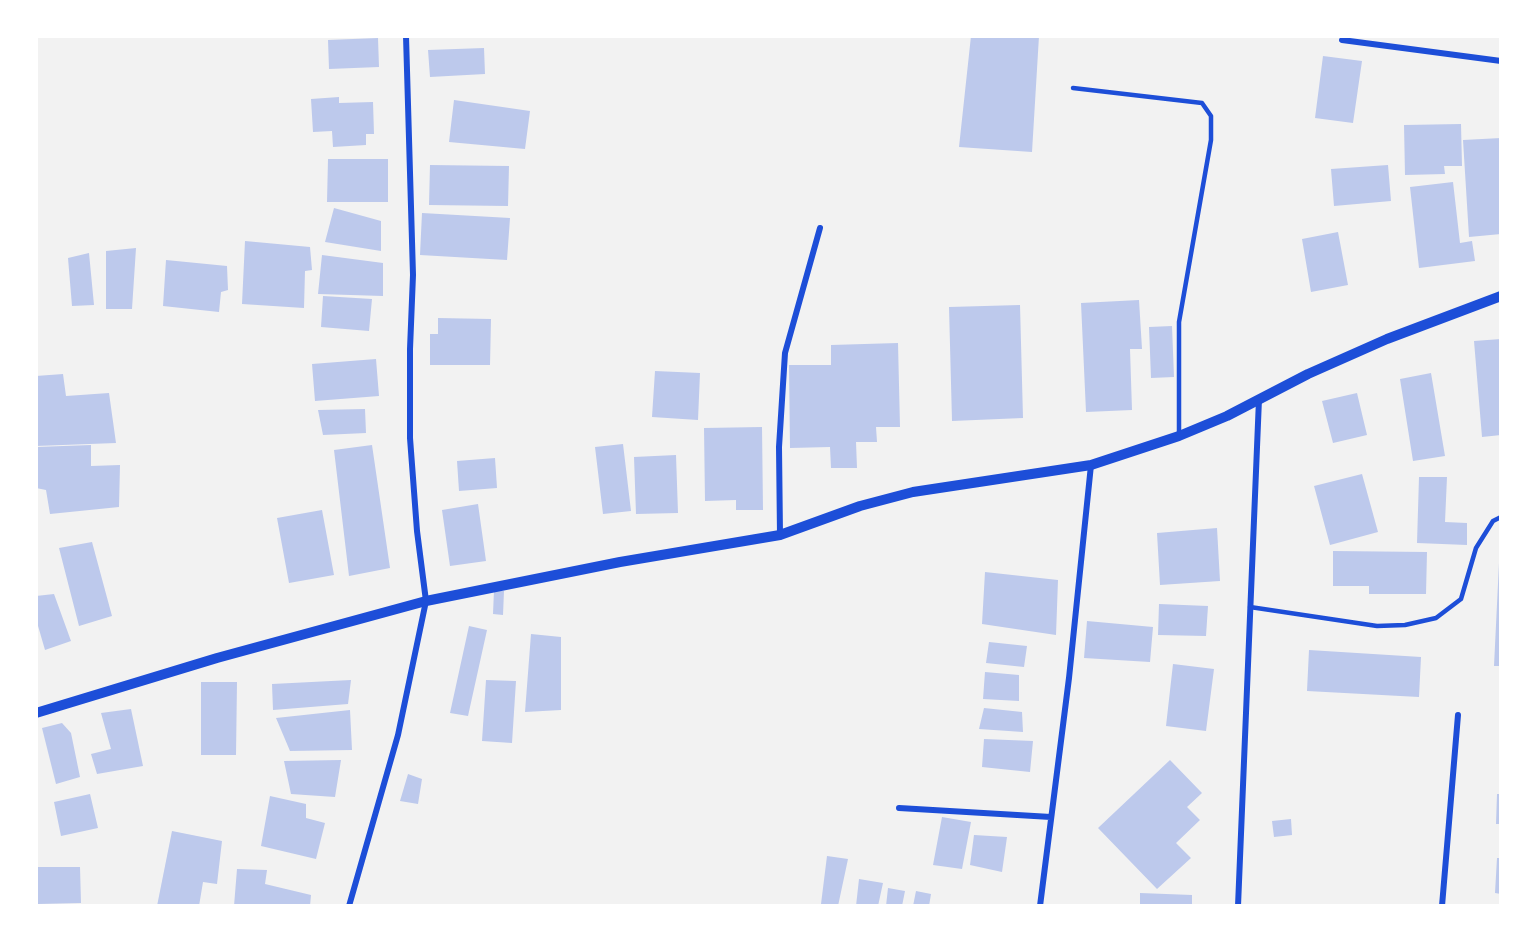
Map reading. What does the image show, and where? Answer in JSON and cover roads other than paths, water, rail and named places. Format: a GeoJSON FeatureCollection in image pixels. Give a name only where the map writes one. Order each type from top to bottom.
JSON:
{"type":"FeatureCollection","features":[{"type":"Feature","properties":{"kind":"street"},"geometry":{"type":"LineString","coordinates":[[349,906],[398,735],[426,601],[417,531],[410,438],[413,275],[406,36]]}},
{"type":"Feature","properties":{"kind":"street"},"geometry":{"type":"LineString","coordinates":[[1342,40],[1501,61]]}},
{"type":"Feature","properties":{"kind":"street"},"geometry":{"type":"LineString","coordinates":[[780,535],[779,447],[786,353],[819,228]]}},
{"type":"Feature","properties":{"kind":"street"},"geometry":{"type":"LineString","coordinates":[[36,713],[217,658],[426,601],[620,562],[780,535],[860,507],[913,492],[1091,465],[1179,436],[1227,416],[1308,374],[1387,339],[1501,296]]}},
{"type":"Feature","properties":{"kind":"street"},"geometry":{"type":"LineString","coordinates":[[1238,906],[1259,399]]}},
{"type":"Feature","properties":{"kind":"street"},"geometry":{"type":"LineString","coordinates":[[1040,906],[1069,678],[1091,465]]}},
{"type":"Feature","properties":{"kind":"street"},"geometry":{"type":"LineString","coordinates":[[1442,906],[1458,715]]}},
{"type":"Feature","properties":{"kind":"street"},"geometry":{"type":"LineString","coordinates":[[899,808],[1051,817]]}},
{"type":"Feature","properties":{"kind":"lane"},"geometry":{"type":"LineString","coordinates":[[1073,88],[1202,103],[1211,116],[1211,140],[1179,322],[1179,436]]}},
{"type":"Feature","properties":{"kind":"lane"},"geometry":{"type":"LineString","coordinates":[[1250,607],[1377,626],[1406,625],[1436,618],[1461,600],[1476,548],[1493,521],[1501,517]]}}]}
